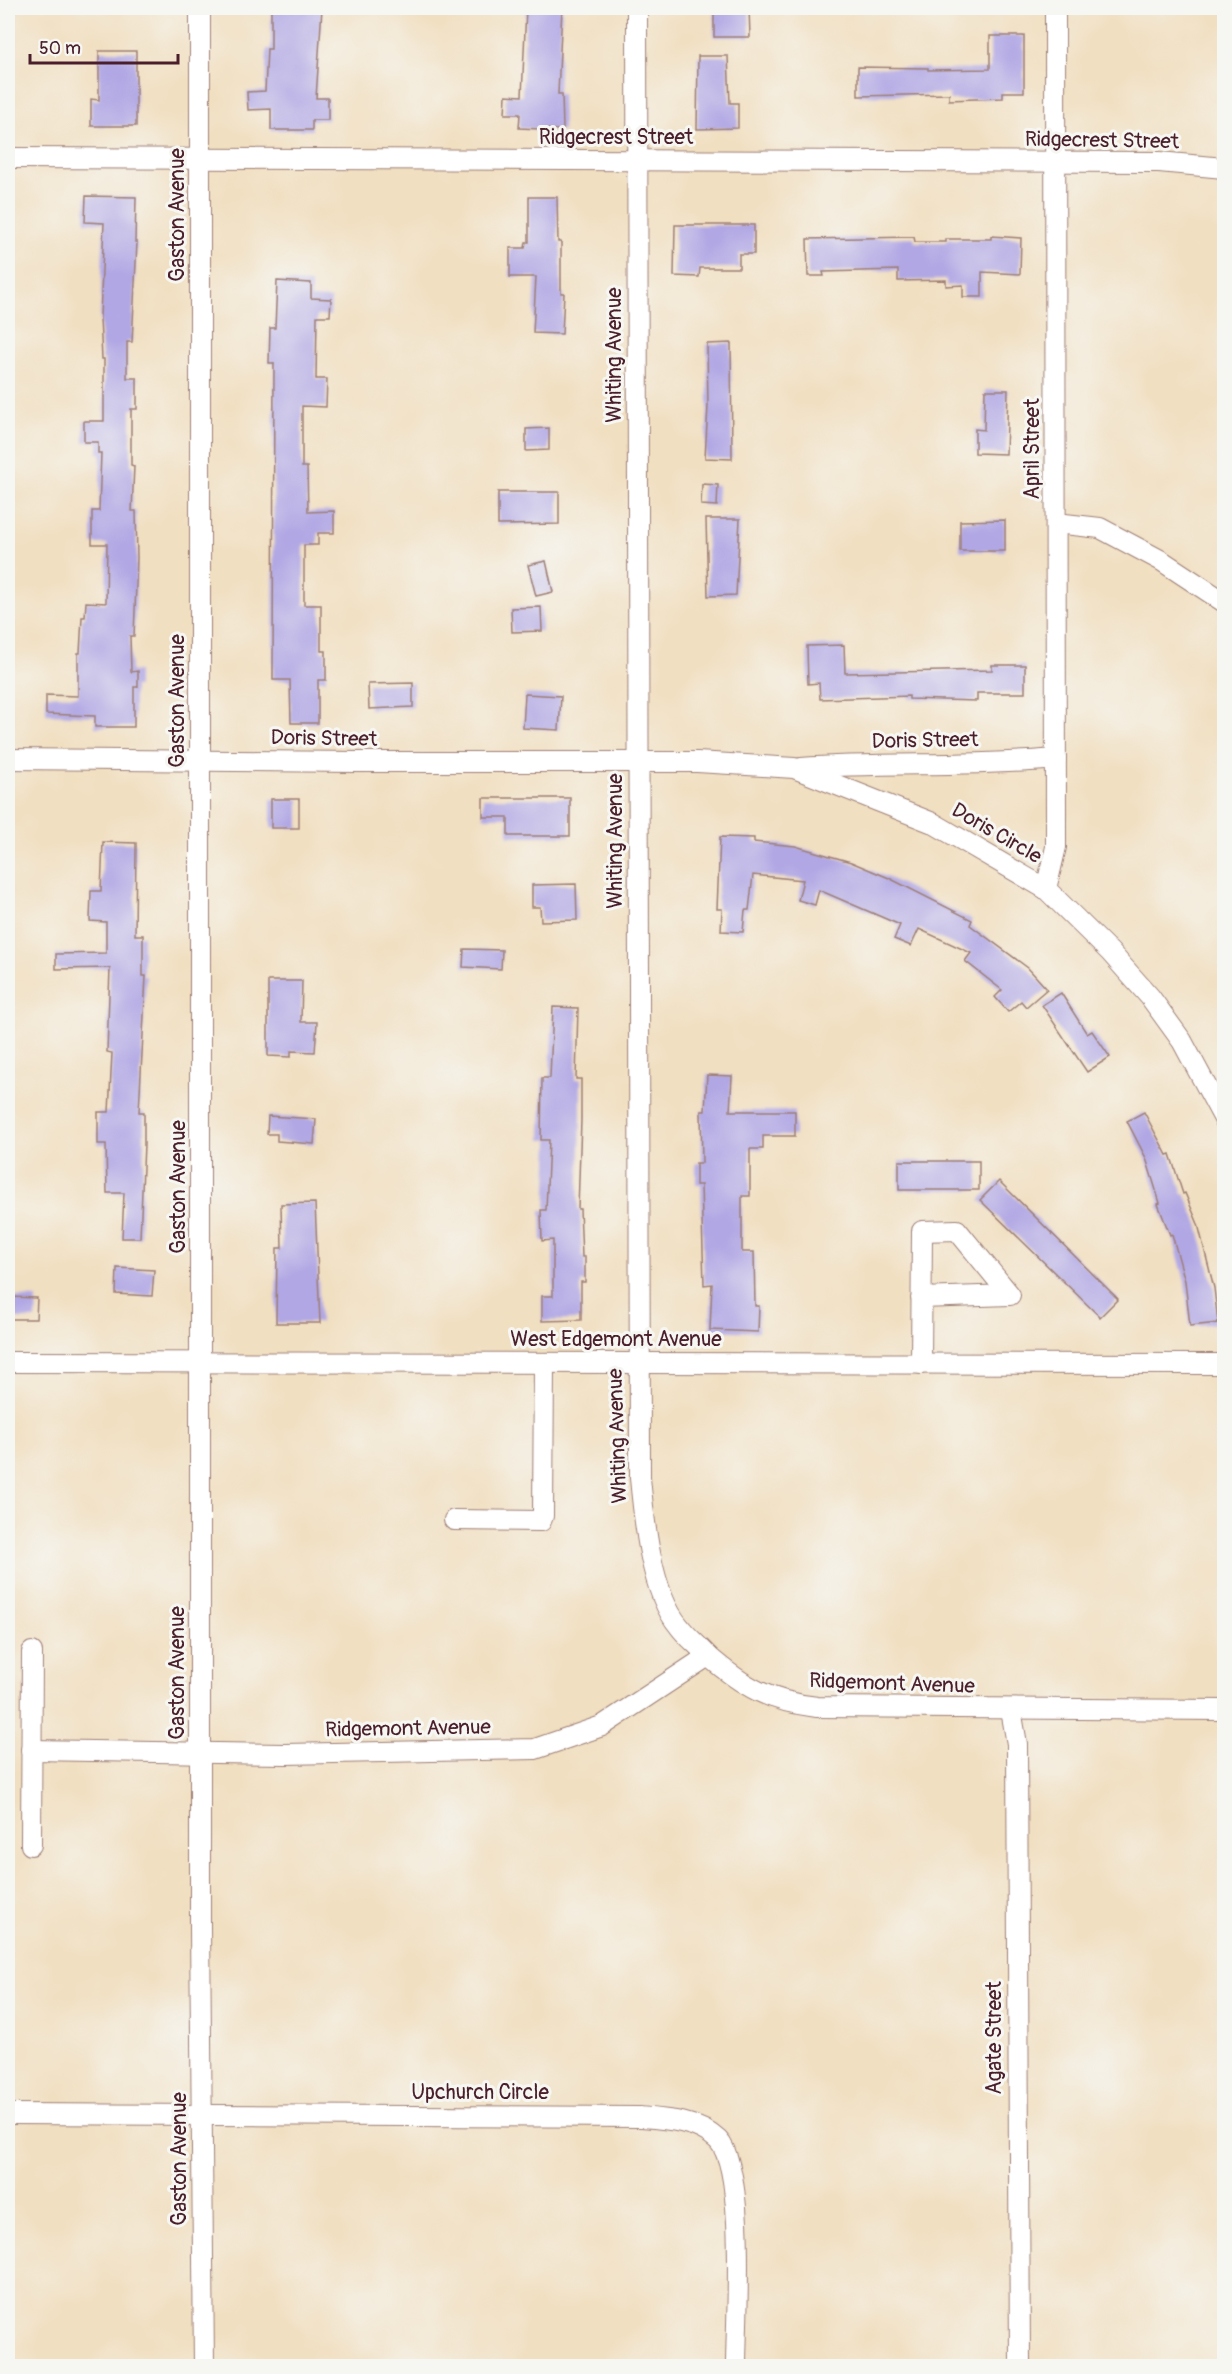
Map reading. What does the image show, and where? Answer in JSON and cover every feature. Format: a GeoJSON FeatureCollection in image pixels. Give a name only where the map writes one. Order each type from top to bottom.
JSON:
{"type":"FeatureCollection","features":[{"type":"Feature","properties":{"kind":"street","name":"Gaston Avenue"},"geometry":{"type":"LineString","coordinates":[[200,8],[201,1751],[204,2367]]}},
{"type":"Feature","properties":{"kind":"street","name":"Whiting Avenue"},"geometry":{"type":"LineString","coordinates":[[637,8],[640,1478],[650,1554],[660,1590],[677,1624],[708,1656]]}},
{"type":"Feature","properties":{"kind":"street","name":"April Street"},"geometry":{"type":"LineString","coordinates":[[1046,889],[1056,847],[1055,8]]}},
{"type":"Feature","properties":{"kind":"street","name":"Ridgecrest Street"},"geometry":{"type":"LineString","coordinates":[[8,158],[1159,162],[1224,168]]}},
{"type":"Feature","properties":{"kind":"street"},"geometry":{"type":"LineString","coordinates":[[1056,523],[1100,528],[1162,561],[1224,602]]}},
{"type":"Feature","properties":{"kind":"street","name":"Doris Street"},"geometry":{"type":"LineString","coordinates":[[8,759],[639,761]]}},
{"type":"Feature","properties":{"kind":"street","name":"Doris Street"},"geometry":{"type":"LineString","coordinates":[[794,768],[1056,759]]}},
{"type":"Feature","properties":{"kind":"street","name":"Doris Circle"},"geometry":{"type":"LineString","coordinates":[[639,761],[794,768],[933,823],[1046,889],[1110,952],[1150,997],[1182,1041],[1224,1119]]}},
{"type":"Feature","properties":{"kind":"street"},"geometry":{"type":"LineString","coordinates":[[921,1298],[1010,1295],[957,1230],[922,1231],[921,1298],[921,1364]]}},
{"type":"Feature","properties":{"kind":"street","name":"West Edgemont Avenue"},"geometry":{"type":"LineString","coordinates":[[8,1362],[1224,1364]]}},
{"type":"Feature","properties":{"kind":"street"},"geometry":{"type":"LineString","coordinates":[[454,1520],[541,1521],[543,1516],[544,1363]]}},
{"type":"Feature","properties":{"kind":"street"},"geometry":{"type":"LineString","coordinates":[[31,1845],[32,1652]]}},
{"type":"Feature","properties":{"kind":"street","name":"Ridgemont Avenue"},"geometry":{"type":"LineString","coordinates":[[32,1750],[285,1754],[535,1749],[602,1726],[708,1656],[739,1682],[769,1697],[802,1705],[839,1709],[1224,1710]]}},
{"type":"Feature","properties":{"kind":"street","name":"Agate Street"},"geometry":{"type":"LineString","coordinates":[[1011,1710],[1017,1744],[1020,2367]]}},
{"type":"Feature","properties":{"kind":"street","name":"Upchurch Circle"},"geometry":{"type":"LineString","coordinates":[[8,2114],[640,2117],[695,2126],[708,2132],[725,2151],[736,2196],[736,2367]]}},
{"type":"Feature","properties":{"kind":"building"},"geometry":{"type":"Polygon","coordinates":[[[271,8],[322,8],[316,98],[328,98],[328,120],[312,120],[312,130],[271,130],[271,109],[248,110],[247,92],[265,91],[267,49],[271,49],[271,8]]]}},
{"type":"Feature","properties":{"kind":"building"},"geometry":{"type":"Polygon","coordinates":[[[526,8],[562,8],[558,94],[562,94],[563,130],[519,128],[520,114],[505,114],[506,95],[522,96],[526,8]]]}},
{"type":"Feature","properties":{"kind":"building"},"geometry":{"type":"Polygon","coordinates":[[[714,8],[749,8],[750,37],[714,37],[714,8]]]}},
{"type":"Feature","properties":{"kind":"building"},"geometry":{"type":"Polygon","coordinates":[[[990,36],[1024,36],[1024,92],[1003,92],[1003,98],[949,100],[949,94],[858,96],[858,67],[928,68],[928,70],[990,69],[990,36]]]}},
{"type":"Feature","properties":{"kind":"building"},"geometry":{"type":"Polygon","coordinates":[[[99,51],[136,51],[136,126],[91,126],[91,99],[99,100],[99,51]]]}},
{"type":"Feature","properties":{"kind":"building"},"geometry":{"type":"Polygon","coordinates":[[[698,56],[728,56],[730,103],[738,103],[738,128],[697,129],[698,56]]]}},
{"type":"Feature","properties":{"kind":"building"},"geometry":{"type":"Polygon","coordinates":[[[86,196],[136,197],[135,242],[137,242],[132,342],[127,342],[127,378],[137,378],[137,409],[131,409],[131,465],[134,466],[132,511],[136,511],[137,558],[134,636],[130,636],[131,672],[138,671],[138,687],[134,687],[134,727],[95,727],[95,716],[46,714],[46,695],[78,696],[78,653],[80,653],[82,617],[85,617],[86,602],[106,603],[107,544],[92,544],[92,511],[99,511],[101,453],[98,453],[98,442],[84,442],[84,421],[104,421],[104,359],[102,359],[100,318],[104,223],[85,222],[86,196]]]}},
{"type":"Feature","properties":{"kind":"building"},"geometry":{"type":"Polygon","coordinates":[[[529,197],[557,197],[558,242],[561,242],[561,293],[564,293],[562,334],[533,333],[536,277],[510,277],[510,248],[525,248],[526,242],[529,242],[529,197]]]}},
{"type":"Feature","properties":{"kind":"building"},"geometry":{"type":"Polygon","coordinates":[[[675,225],[754,225],[754,254],[739,254],[739,268],[700,268],[699,277],[674,276],[675,225]]]}},
{"type":"Feature","properties":{"kind":"building"},"geometry":{"type":"Polygon","coordinates":[[[991,236],[1021,238],[1020,274],[982,272],[982,297],[963,297],[963,285],[946,286],[946,280],[898,281],[898,270],[823,272],[824,276],[808,276],[807,239],[914,237],[915,242],[946,242],[946,239],[991,239],[991,236]]]}},
{"type":"Feature","properties":{"kind":"building"},"geometry":{"type":"Polygon","coordinates":[[[277,281],[311,283],[311,298],[331,299],[330,316],[317,316],[316,379],[327,379],[326,407],[302,406],[302,467],[307,467],[308,512],[334,511],[334,533],[318,533],[318,545],[304,545],[304,605],[321,605],[321,651],[326,651],[326,680],[318,680],[318,723],[291,723],[290,680],[273,680],[274,363],[269,363],[270,328],[275,328],[277,281]]]}},
{"type":"Feature","properties":{"kind":"building"},"geometry":{"type":"Polygon","coordinates":[[[731,343],[732,459],[705,458],[708,406],[707,344],[731,343]]]}},
{"type":"Feature","properties":{"kind":"building"},"geometry":{"type":"Polygon","coordinates":[[[985,390],[1008,390],[1006,454],[975,453],[975,429],[984,430],[985,390]]]}},
{"type":"Feature","properties":{"kind":"building"},"geometry":{"type":"Polygon","coordinates":[[[549,428],[549,450],[526,451],[526,429],[549,428]]]}},
{"type":"Feature","properties":{"kind":"building"},"geometry":{"type":"Polygon","coordinates":[[[702,484],[718,485],[717,506],[701,505],[702,484]]]}},
{"type":"Feature","properties":{"kind":"building"},"geometry":{"type":"Polygon","coordinates":[[[498,492],[559,492],[559,524],[498,525],[498,492]]]}},
{"type":"Feature","properties":{"kind":"building"},"geometry":{"type":"Polygon","coordinates":[[[706,519],[740,519],[736,595],[708,596],[706,519]]]}},
{"type":"Feature","properties":{"kind":"building"},"geometry":{"type":"Polygon","coordinates":[[[1005,520],[1005,551],[960,551],[960,521],[1005,520]]]}},
{"type":"Feature","properties":{"kind":"building"},"geometry":{"type":"Polygon","coordinates":[[[546,561],[553,592],[536,596],[528,565],[546,561]]]}},
{"type":"Feature","properties":{"kind":"building"},"geometry":{"type":"Polygon","coordinates":[[[541,607],[542,631],[512,632],[511,608],[541,607]]]}},
{"type":"Feature","properties":{"kind":"building"},"geometry":{"type":"Polygon","coordinates":[[[844,645],[845,673],[992,670],[992,665],[1025,665],[1025,693],[977,693],[977,701],[909,699],[909,696],[820,699],[819,683],[808,684],[807,646],[844,645]]]}},
{"type":"Feature","properties":{"kind":"building"},"geometry":{"type":"Polygon","coordinates":[[[413,683],[413,707],[369,709],[368,684],[413,683]]]}},
{"type":"Feature","properties":{"kind":"building"},"geometry":{"type":"Polygon","coordinates":[[[525,694],[561,696],[559,730],[523,728],[525,694]]]}},
{"type":"Feature","properties":{"kind":"building"},"geometry":{"type":"Polygon","coordinates":[[[483,798],[570,798],[570,836],[508,836],[508,817],[483,817],[483,798]]]}},
{"type":"Feature","properties":{"kind":"building"},"geometry":{"type":"Polygon","coordinates":[[[271,799],[299,799],[299,828],[271,828],[271,799]]]}},
{"type":"Feature","properties":{"kind":"building"},"geometry":{"type":"Polygon","coordinates":[[[720,837],[754,838],[754,842],[795,846],[851,862],[889,878],[972,920],[970,925],[1028,968],[1047,989],[1026,1007],[1021,1001],[1008,1012],[995,997],[1002,990],[965,961],[971,953],[919,929],[911,946],[894,939],[900,925],[819,890],[815,905],[798,900],[803,880],[753,875],[749,910],[745,910],[743,932],[721,931],[722,909],[717,909],[720,837]]]}},
{"type":"Feature","properties":{"kind":"building"},"geometry":{"type":"Polygon","coordinates":[[[103,842],[136,843],[135,935],[143,935],[143,976],[146,976],[139,1112],[144,1112],[140,1238],[122,1238],[124,1193],[107,1193],[106,1144],[98,1144],[98,1112],[109,1112],[112,1053],[107,1052],[110,968],[56,969],[56,954],[106,953],[106,922],[90,921],[91,891],[101,891],[103,842]]]}},
{"type":"Feature","properties":{"kind":"building"},"geometry":{"type":"Polygon","coordinates":[[[576,884],[577,920],[541,921],[540,907],[532,907],[532,885],[576,884]]]}},
{"type":"Feature","properties":{"kind":"building"},"geometry":{"type":"Polygon","coordinates":[[[464,949],[502,950],[501,969],[463,967],[464,949]]]}},
{"type":"Feature","properties":{"kind":"building"},"geometry":{"type":"Polygon","coordinates":[[[268,981],[302,981],[301,1022],[317,1022],[315,1052],[291,1051],[291,1057],[268,1056],[268,981]]]}},
{"type":"Feature","properties":{"kind":"building"},"geometry":{"type":"Polygon","coordinates":[[[1061,993],[1087,1034],[1092,1031],[1110,1057],[1087,1072],[1042,1005],[1061,993]]]}},
{"type":"Feature","properties":{"kind":"building"},"geometry":{"type":"Polygon","coordinates":[[[553,1007],[578,1008],[576,1079],[581,1079],[581,1120],[578,1209],[580,1209],[582,1257],[585,1257],[585,1282],[581,1282],[581,1320],[542,1321],[542,1296],[553,1296],[553,1240],[542,1241],[541,1210],[546,1210],[549,1140],[541,1140],[542,1078],[550,1078],[553,1007]]]}},
{"type":"Feature","properties":{"kind":"building"},"geometry":{"type":"Polygon","coordinates":[[[707,1075],[732,1076],[730,1111],[795,1111],[795,1136],[763,1136],[763,1149],[750,1149],[750,1196],[742,1196],[742,1252],[754,1252],[755,1306],[759,1306],[758,1332],[710,1330],[712,1284],[704,1285],[701,1185],[696,1185],[696,1163],[702,1163],[701,1111],[705,1111],[707,1075]]]}},
{"type":"Feature","properties":{"kind":"building"},"geometry":{"type":"Polygon","coordinates":[[[1144,1112],[1167,1155],[1170,1154],[1183,1194],[1185,1193],[1198,1224],[1214,1288],[1218,1323],[1190,1326],[1185,1281],[1172,1234],[1170,1235],[1158,1204],[1160,1203],[1146,1158],[1127,1121],[1144,1112]]]}},
{"type":"Feature","properties":{"kind":"building"},"geometry":{"type":"Polygon","coordinates":[[[268,1116],[316,1119],[314,1144],[277,1141],[277,1134],[267,1134],[268,1116]]]}},
{"type":"Feature","properties":{"kind":"building"},"geometry":{"type":"Polygon","coordinates":[[[899,1161],[979,1161],[979,1190],[899,1190],[899,1161]]]}},
{"type":"Feature","properties":{"kind":"building"},"geometry":{"type":"Polygon","coordinates":[[[999,1181],[1118,1299],[1100,1317],[980,1200],[999,1181]]]}},
{"type":"Feature","properties":{"kind":"building"},"geometry":{"type":"Polygon","coordinates":[[[315,1203],[320,1323],[276,1323],[277,1248],[282,1248],[281,1204],[315,1203]]]}},
{"type":"Feature","properties":{"kind":"building"},"geometry":{"type":"Polygon","coordinates":[[[117,1268],[154,1270],[152,1296],[116,1294],[117,1268]]]}},
{"type":"Feature","properties":{"kind":"building"},"geometry":{"type":"Polygon","coordinates":[[[8,1297],[37,1298],[36,1319],[8,1319],[8,1297]]]}}]}
